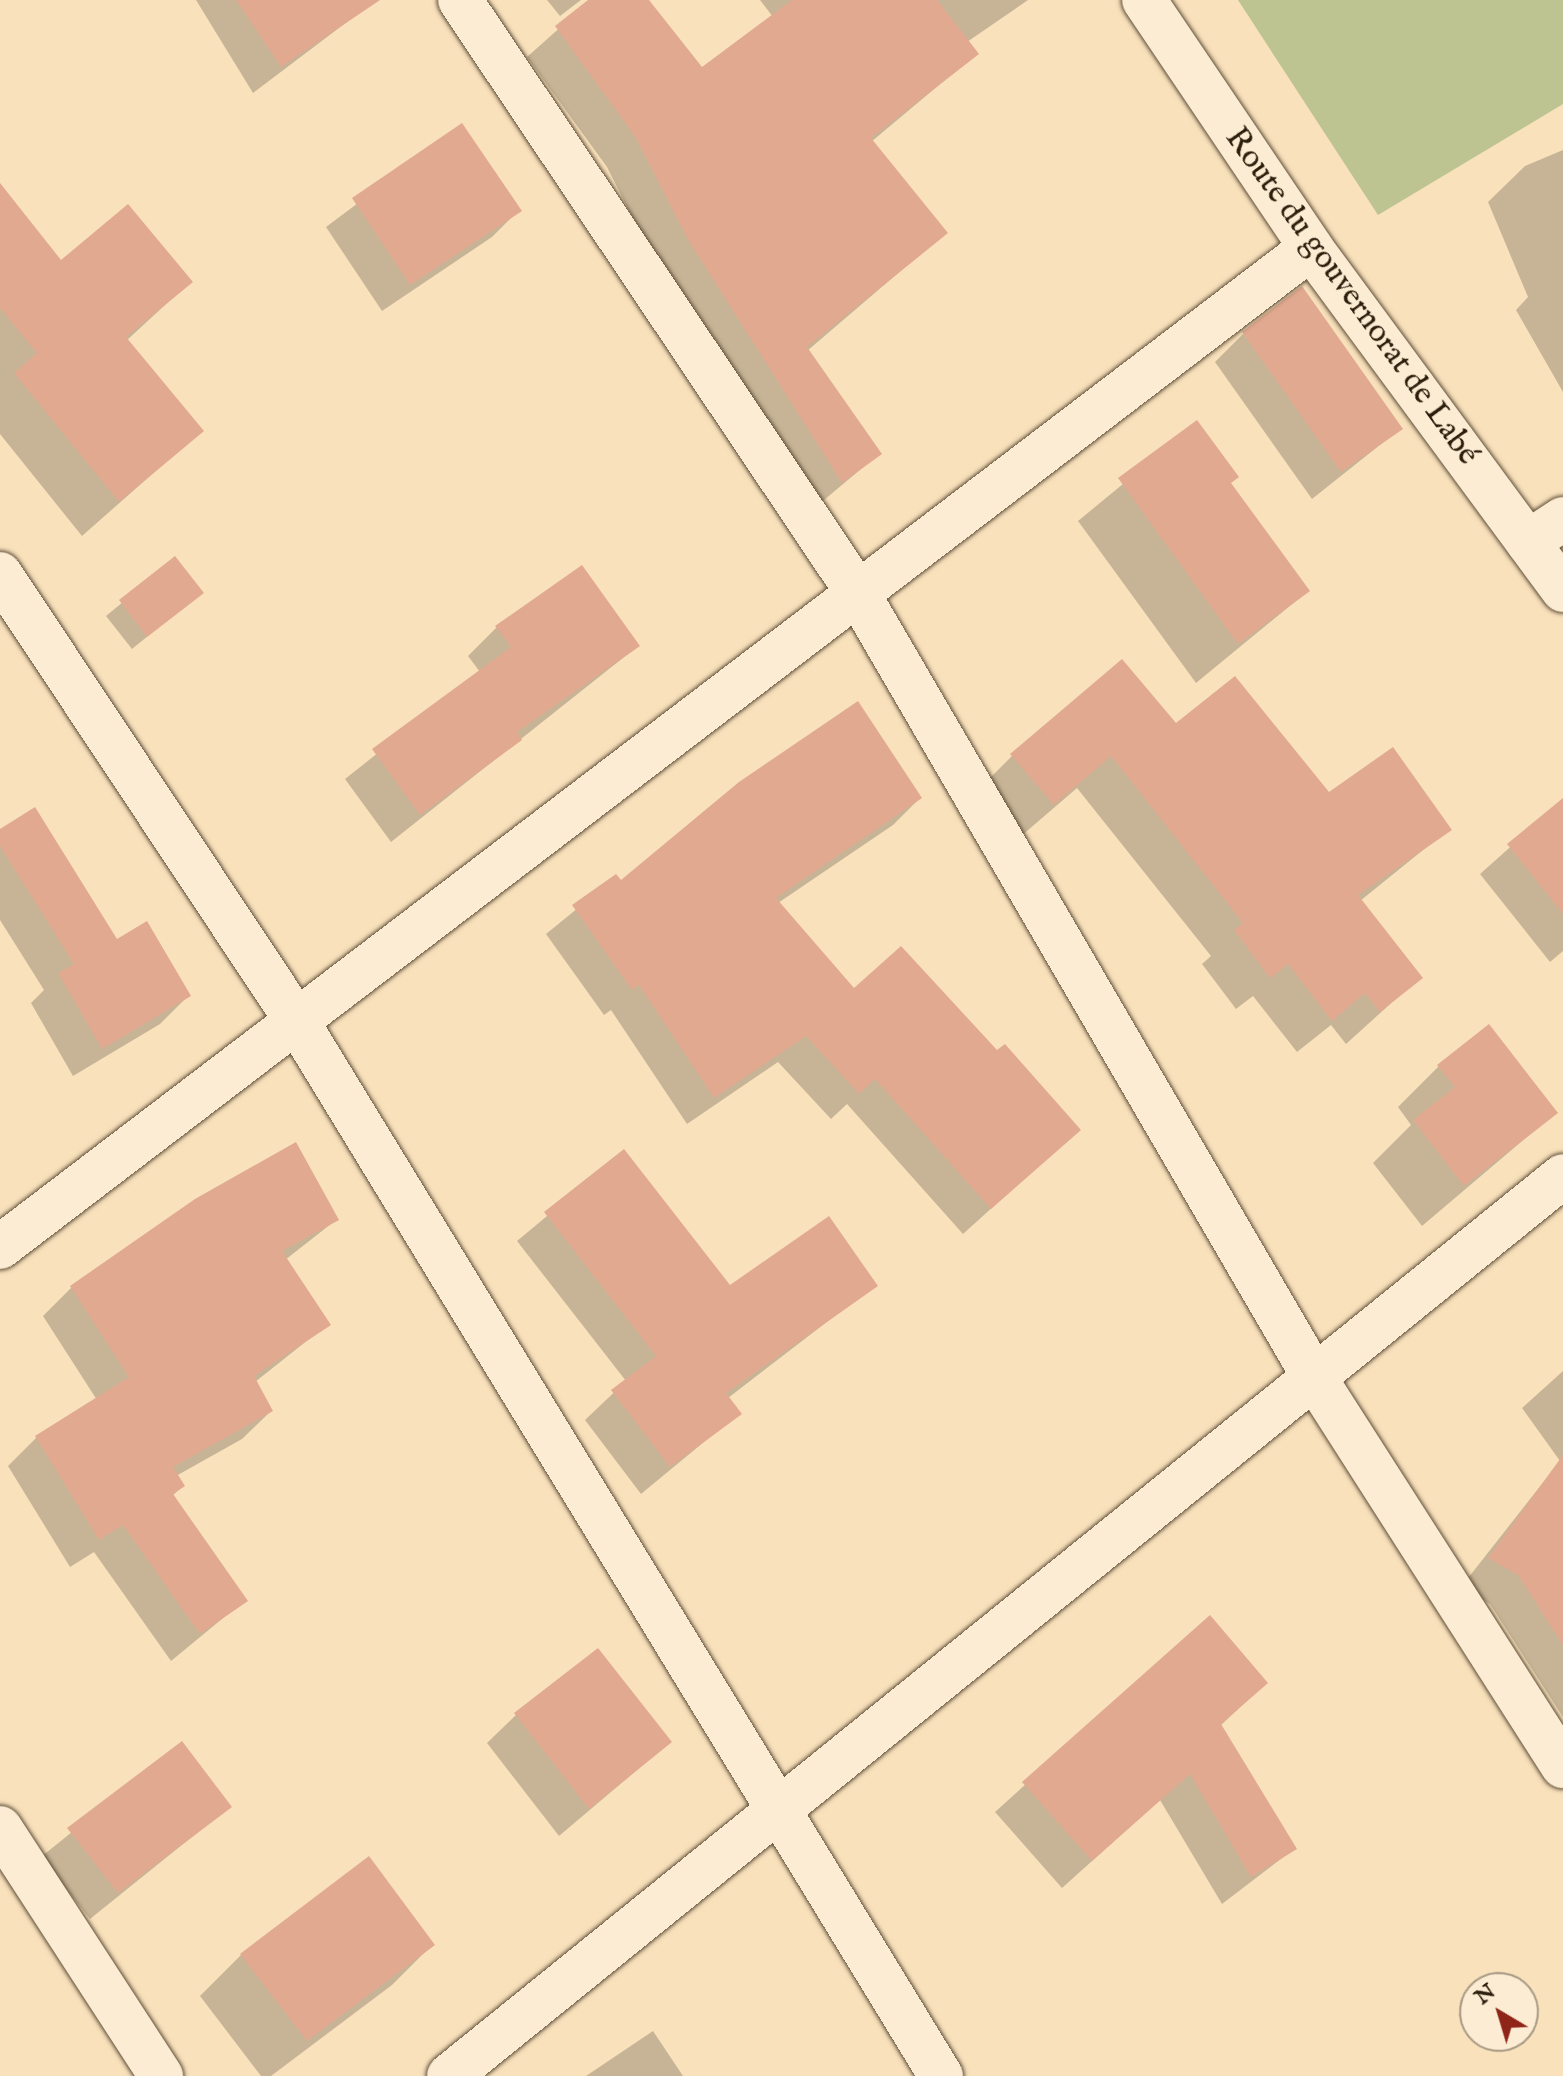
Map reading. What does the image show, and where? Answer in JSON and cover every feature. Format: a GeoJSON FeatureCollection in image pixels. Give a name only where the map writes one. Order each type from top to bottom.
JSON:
{"type":"FeatureCollection","features":[{"type":"Feature","properties":{"kind":"street"},"geometry":{"type":"LineString","coordinates":[[460,0],[857,592],[1314,1377],[1563,1766]]}},
{"type":"Feature","properties":{"kind":"street","name":"Route du gouvernorat de Labé"},"geometry":{"type":"LineString","coordinates":[[1144,0],[1311,248],[1545,530],[1563,590]]}},
{"type":"Feature","properties":{"kind":"street"},"geometry":{"type":"LineString","coordinates":[[0,1247],[298,1023],[857,592],[1311,248]]}},
{"type":"Feature","properties":{"kind":"street"},"geometry":{"type":"LineString","coordinates":[[0,574],[298,1023],[941,2076]]}},
{"type":"Feature","properties":{"kind":"street"},"geometry":{"type":"LineString","coordinates":[[449,2076],[1563,1176]]}},
{"type":"Feature","properties":{"kind":"street"},"geometry":{"type":"LineString","coordinates":[[0,1828],[161,2076]]}},
{"type":"Feature","properties":{"kind":"green space"},"geometry":{"type":"Polygon","coordinates":[[[1238,0],[1563,0],[1563,104],[1378,215],[1238,0]]]}},
{"type":"Feature","properties":{"kind":"building"},"geometry":{"type":"Polygon","coordinates":[[[236,0],[380,0],[281,67],[236,0]]]}},
{"type":"Feature","properties":{"kind":"building"},"geometry":{"type":"Polygon","coordinates":[[[588,0],[649,0],[702,67],[792,0],[937,0],[979,54],[871,138],[948,233],[807,347],[882,454],[842,483],[687,238],[636,138],[555,26],[588,0]]]}},
{"type":"Feature","properties":{"kind":"building"},"geometry":{"type":"Polygon","coordinates":[[[462,123],[522,211],[410,285],[352,198],[462,123]]]}},
{"type":"Feature","properties":{"kind":"building"},"geometry":{"type":"Polygon","coordinates":[[[0,183],[61,260],[128,204],[193,282],[126,337],[204,431],[119,502],[14,373],[37,353],[0,308],[0,183]]]}},
{"type":"Feature","properties":{"kind":"building"},"geometry":{"type":"Polygon","coordinates":[[[1302,286],[1403,429],[1341,472],[1242,332],[1302,286]]]}},
{"type":"Feature","properties":{"kind":"building"},"geometry":{"type":"Polygon","coordinates":[[[1197,420],[1239,477],[1231,483],[1310,591],[1238,644],[1118,478],[1197,420]]]}},
{"type":"Feature","properties":{"kind":"building"},"geometry":{"type":"Polygon","coordinates":[[[175,556],[204,593],[147,637],[119,600],[175,556]]]}},
{"type":"Feature","properties":{"kind":"building"},"geometry":{"type":"Polygon","coordinates":[[[582,565],[640,646],[517,732],[522,740],[420,815],[372,749],[511,647],[495,626],[582,565]]]}},
{"type":"Feature","properties":{"kind":"building"},"geometry":{"type":"Polygon","coordinates":[[[1122,659],[1176,723],[1235,676],[1329,792],[1393,747],[1452,830],[1358,895],[1423,978],[1380,1012],[1365,993],[1332,1021],[1288,964],[1270,978],[1234,930],[1243,923],[1111,756],[1054,805],[1010,754],[1122,659]]]}},
{"type":"Feature","properties":{"kind":"building"},"geometry":{"type":"Polygon","coordinates":[[[858,701],[922,798],[776,898],[854,988],[901,946],[997,1050],[1005,1044],[1081,1130],[991,1209],[875,1079],[859,1094],[806,1036],[714,1098],[639,985],[632,990],[572,905],[616,874],[621,880],[739,782],[858,701]]]}},
{"type":"Feature","properties":{"kind":"building"},"geometry":{"type":"Polygon","coordinates":[[[1563,798],[1563,914],[1507,844],[1563,798]]]}},
{"type":"Feature","properties":{"kind":"building"},"geometry":{"type":"Polygon","coordinates":[[[35,807],[117,939],[147,921],[191,996],[102,1049],[58,973],[74,964],[0,846],[0,829],[35,807]]]}},
{"type":"Feature","properties":{"kind":"building"},"geometry":{"type":"Polygon","coordinates":[[[1489,1024],[1558,1113],[1464,1186],[1413,1120],[1455,1087],[1437,1065],[1489,1024]]]}},
{"type":"Feature","properties":{"kind":"building"},"geometry":{"type":"Polygon","coordinates":[[[296,1142],[339,1220],[282,1251],[331,1325],[254,1376],[273,1411],[173,1467],[185,1486],[173,1494],[248,1601],[200,1634],[123,1525],[99,1540],[35,1436],[129,1377],[70,1286],[195,1199],[296,1142]]]}},
{"type":"Feature","properties":{"kind":"building"},"geometry":{"type":"Polygon","coordinates":[[[624,1149],[730,1285],[829,1216],[878,1286],[726,1393],[742,1414],[670,1467],[611,1390],[656,1356],[544,1212],[624,1149]]]}},
{"type":"Feature","properties":{"kind":"building"},"geometry":{"type":"Polygon","coordinates":[[[1563,1455],[1563,1645],[1518,1575],[1488,1558],[1563,1455]]]}},
{"type":"Feature","properties":{"kind":"building"},"geometry":{"type":"Polygon","coordinates":[[[1210,1615],[1268,1683],[1221,1724],[1297,1849],[1251,1877],[1190,1774],[1092,1861],[1022,1782],[1210,1615]]]}},
{"type":"Feature","properties":{"kind":"building"},"geometry":{"type":"Polygon","coordinates":[[[598,1648],[672,1742],[589,1809],[514,1713],[598,1648]]]}},
{"type":"Feature","properties":{"kind":"building"},"geometry":{"type":"Polygon","coordinates":[[[182,1741],[232,1807],[118,1893],[67,1828],[182,1741]]]}},
{"type":"Feature","properties":{"kind":"building"},"geometry":{"type":"Polygon","coordinates":[[[369,1856],[435,1945],[307,2041],[240,1954],[369,1856]]]}}]}
